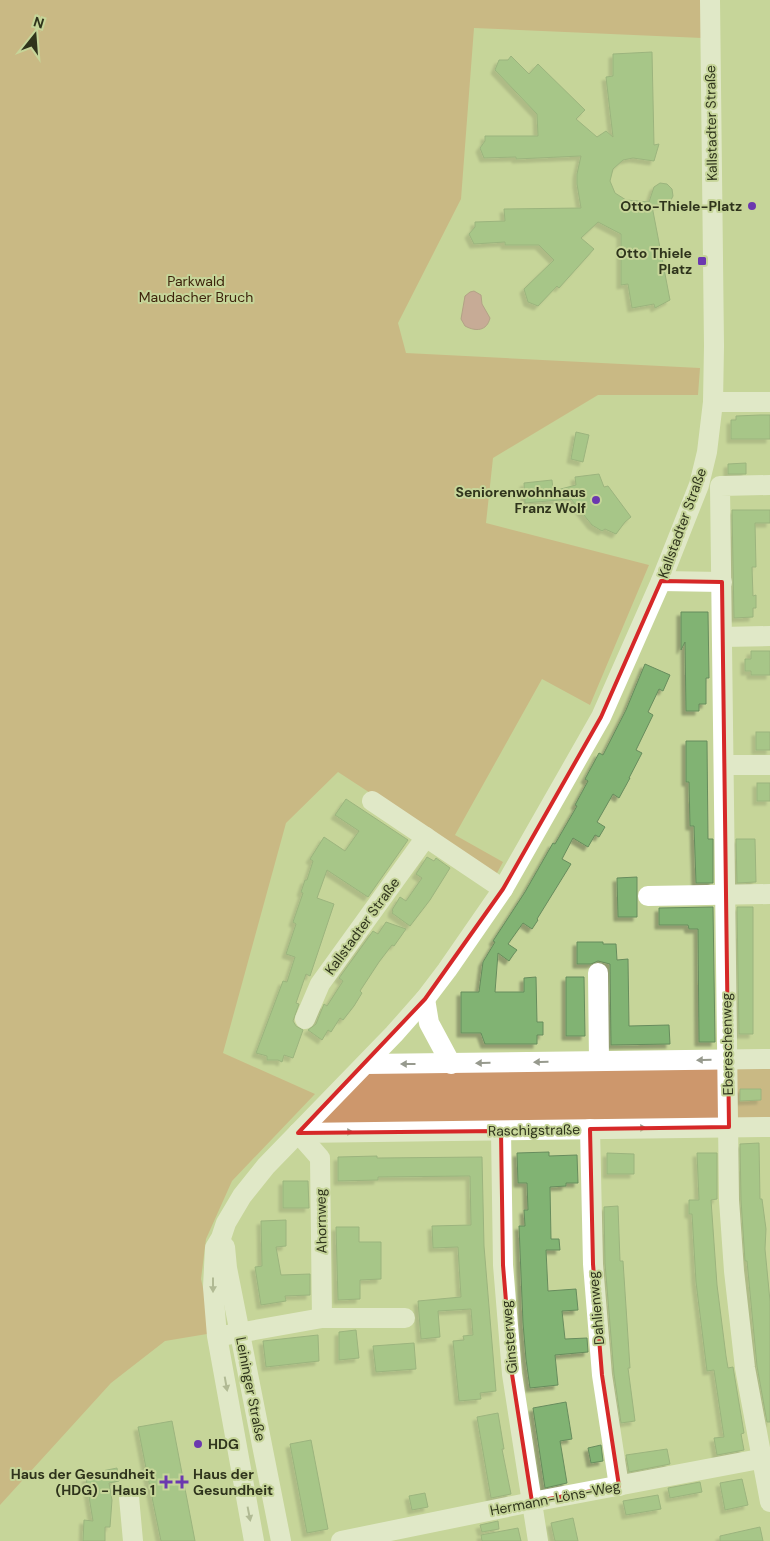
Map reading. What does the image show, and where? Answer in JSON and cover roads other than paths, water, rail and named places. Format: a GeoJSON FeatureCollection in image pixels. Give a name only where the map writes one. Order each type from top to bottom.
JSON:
{"type":"FeatureCollection","features":[{"type":"Feature","properties":{"kind":"street","name":"Kallstadter Straße"},"geometry":{"type":"LineString","coordinates":[[366,1064],[425,999],[503,889],[601,717],[661,581],[699,485],[707,452],[713,402],[710,0]]}},
{"type":"Feature","properties":{"kind":"street"},"geometry":{"type":"LineString","coordinates":[[713,402],[770,402]]}},
{"type":"Feature","properties":{"kind":"street","name":"Ebereschenweg"},"geometry":{"type":"LineString","coordinates":[[770,485],[720,486],[730,1200],[734,1271],[745,1368],[765,1458],[770,1502]]}},
{"type":"Feature","properties":{"kind":"street"},"geometry":{"type":"LineString","coordinates":[[661,581],[722,582]]}},
{"type":"Feature","properties":{"kind":"street"},"geometry":{"type":"LineString","coordinates":[[722,636],[770,636]]}},
{"type":"Feature","properties":{"kind":"street"},"geometry":{"type":"LineString","coordinates":[[724,765],[770,765]]}},
{"type":"Feature","properties":{"kind":"street"},"geometry":{"type":"LineString","coordinates":[[372,800],[503,889]]}},
{"type":"Feature","properties":{"kind":"street","name":"Kallstadter Straße"},"geometry":{"type":"LineString","coordinates":[[305,1019],[320,984],[426,837]]}},
{"type":"Feature","properties":{"kind":"street"},"geometry":{"type":"LineString","coordinates":[[648,896],[770,894]]}},
{"type":"Feature","properties":{"kind":"street"},"geometry":{"type":"LineString","coordinates":[[598,973],[599,1061]]}},
{"type":"Feature","properties":{"kind":"street"},"geometry":{"type":"LineString","coordinates":[[425,999],[429,1023],[450,1064]]}},
{"type":"Feature","properties":{"kind":"street"},"geometry":{"type":"LineString","coordinates":[[366,1064],[770,1059]]}},
{"type":"Feature","properties":{"kind":"street","name":"Leininger Straße"},"geometry":{"type":"LineString","coordinates":[[254,1541],[218,1336],[212,1287],[215,1248],[221,1238],[226,1222],[242,1196],[266,1166],[366,1064]]}},
{"type":"Feature","properties":{"kind":"street","name":"Raschigstraße"},"geometry":{"type":"LineString","coordinates":[[298,1133],[770,1126]]}},
{"type":"Feature","properties":{"kind":"street","name":"Dahlienweg"},"geometry":{"type":"LineString","coordinates":[[590,1129],[593,1264],[602,1375],[619,1486]]}},
{"type":"Feature","properties":{"kind":"street","name":"Ginsterweg"},"geometry":{"type":"LineString","coordinates":[[501,1131],[503,1266],[512,1374],[538,1541]]}},
{"type":"Feature","properties":{"kind":"street","name":"Ahornweg"},"geometry":{"type":"LineString","coordinates":[[298,1133],[320,1158],[322,1318]]}},
{"type":"Feature","properties":{"kind":"street","name":"Leininger Straße"},"geometry":{"type":"LineString","coordinates":[[221,1238],[226,1250],[227,1268],[281,1541]]}},
{"type":"Feature","properties":{"kind":"street"},"geometry":{"type":"LineString","coordinates":[[218,1336],[322,1318],[405,1318]]}},
{"type":"Feature","properties":{"kind":"street","name":"Hermann-Löns-Weg"},"geometry":{"type":"LineString","coordinates":[[341,1541],[532,1502],[765,1458]]}},
{"type":"Feature","properties":{"kind":"street"},"geometry":{"type":"LineString","coordinates":[[129,1497],[132,1541]]}},
{"type":"Feature","properties":{"kind":"place","name":"Otto-Thiele-Platz"},"geometry":{"type":"Point","coordinates":[752,206]}},
{"type":"Feature","properties":{"kind":"place","name":"Otto Thiele Platz"},"geometry":{"type":"Point","coordinates":[702,261]}},
{"type":"Feature","properties":{"kind":"place","name":"Seniorenwohnhaus Franz Wolf"},"geometry":{"type":"Point","coordinates":[596,500]}},
{"type":"Feature","properties":{"kind":"place","name":"HDG"},"geometry":{"type":"Point","coordinates":[198,1444]}},
{"type":"Feature","properties":{"kind":"place","name":"Haus der Gesundheit (HDG) - Haus 1"},"geometry":{"type":"Point","coordinates":[166,1482]}},
{"type":"Feature","properties":{"kind":"place","name":"Haus der Gesundheit"},"geometry":{"type":"Point","coordinates":[182,1482]}},
{"type":"Feature","properties":{"kind":"park label","name":"Parkwald Maudacher Bruch"},"geometry":{"type":"Point","coordinates":[196,290]}}]}
